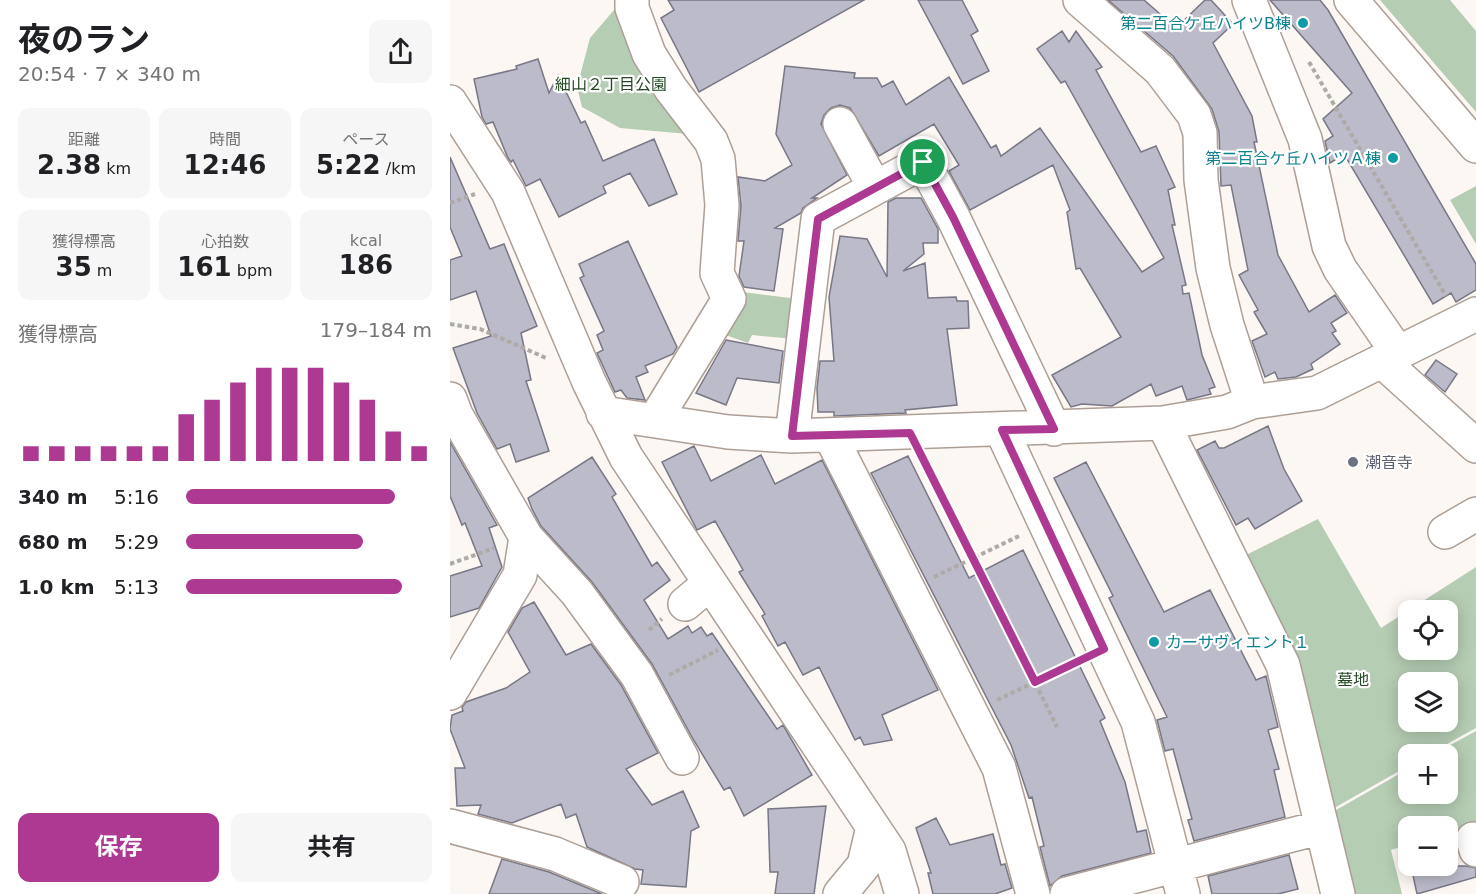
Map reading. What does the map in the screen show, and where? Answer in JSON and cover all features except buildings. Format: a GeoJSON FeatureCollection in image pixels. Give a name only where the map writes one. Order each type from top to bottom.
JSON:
{"type":"FeatureCollection","features":[{"type":"Feature","properties":{"kind":"street"},"geometry":{"type":"LineString","coordinates":[[632,0],[632,8],[649,54],[671,89],[711,141],[718,159],[722,206],[717,273],[729,299],[655,420]]}},
{"type":"Feature","properties":{"kind":"street"},"geometry":{"type":"LineString","coordinates":[[1080,0],[1160,70],[1194,115],[1200,133],[1201,180],[1213,268],[1227,325],[1252,402]]}},
{"type":"Feature","properties":{"kind":"street"},"geometry":{"type":"LineString","coordinates":[[1249,0],[1305,139],[1329,246],[1390,357],[1476,446]]}},
{"type":"Feature","properties":{"kind":"street"},"geometry":{"type":"LineString","coordinates":[[1351,0],[1476,146]]}},
{"type":"Feature","properties":{"kind":"street"},"geometry":{"type":"LineString","coordinates":[[450,102],[508,192],[586,375],[626,457],[873,827],[888,851],[902,894]]}},
{"type":"Feature","properties":{"kind":"street"},"geometry":{"type":"LineString","coordinates":[[840,124],[875,188]]}},
{"type":"Feature","properties":{"kind":"street"},"geometry":{"type":"LineString","coordinates":[[792,436],[818,219],[923,162],[953,217],[1054,429]]}},
{"type":"Feature","properties":{"kind":"street"},"geometry":{"type":"LineString","coordinates":[[603,413],[728,432],[792,436],[1054,429],[1163,423],[1227,412],[1252,402],[1317,393],[1390,357],[1463,308]]}},
{"type":"Feature","properties":{"kind":"street"},"geometry":{"type":"LineString","coordinates":[[450,399],[456,415],[526,537],[577,593],[644,687],[682,758]]}},
{"type":"Feature","properties":{"kind":"street"},"geometry":{"type":"LineString","coordinates":[[1163,423],[1282,665],[1338,894]]}},
{"type":"Feature","properties":{"kind":"street"},"geometry":{"type":"LineString","coordinates":[[1002,430],[1138,722],[1179,880]]}},
{"type":"Feature","properties":{"kind":"street"},"geometry":{"type":"LineString","coordinates":[[830,435],[999,768],[1033,894]]}},
{"type":"Feature","properties":{"kind":"street"},"geometry":{"type":"LineString","coordinates":[[1444,532],[1476,514]]}},
{"type":"Feature","properties":{"kind":"street"},"geometry":{"type":"LineString","coordinates":[[450,693],[520,575],[526,537]]}},
{"type":"Feature","properties":{"kind":"street"},"geometry":{"type":"LineString","coordinates":[[672,612],[710,583]]}},
{"type":"Feature","properties":{"kind":"street"},"geometry":{"type":"LineString","coordinates":[[450,826],[555,854],[622,882]]}},
{"type":"Feature","properties":{"kind":"street"},"geometry":{"type":"LineString","coordinates":[[840,894],[864,865],[873,827]]}},
{"type":"Feature","properties":{"kind":"street"},"geometry":{"type":"LineString","coordinates":[[1067,894],[1179,880],[1322,827]]}},
{"type":"Feature","properties":{"kind":"path"},"geometry":{"type":"LineString","coordinates":[[1308,61],[1463,308]]}},
{"type":"Feature","properties":{"kind":"path"},"geometry":{"type":"LineString","coordinates":[[450,203],[469,196]]}},
{"type":"Feature","properties":{"kind":"path"},"geometry":{"type":"LineString","coordinates":[[450,324],[480,329],[586,375]]}},
{"type":"Feature","properties":{"kind":"path"},"geometry":{"type":"LineString","coordinates":[[910,433],[1058,727]]}},
{"type":"Feature","properties":{"kind":"path"},"geometry":{"type":"LineString","coordinates":[[941,573],[1045,523]]}},
{"type":"Feature","properties":{"kind":"path"},"geometry":{"type":"LineString","coordinates":[[450,564],[526,537]]}},
{"type":"Feature","properties":{"kind":"path"},"geometry":{"type":"LineString","coordinates":[[649,630],[672,612]]}},
{"type":"Feature","properties":{"kind":"path"},"geometry":{"type":"LineString","coordinates":[[644,687],[746,636]]}},
{"type":"Feature","properties":{"kind":"path"},"geometry":{"type":"LineString","coordinates":[[1005,696],[1104,649]]}},
{"type":"Feature","properties":{"kind":"green space"},"geometry":{"type":"Polygon","coordinates":[[[1380,0],[1450,0],[1476,31],[1476,112],[1380,0]]]}},
{"type":"Feature","properties":{"kind":"green space","name":"細山２丁目公園"},"geometry":{"type":"Polygon","coordinates":[[[620,3],[688,134],[620,128],[582,107],[577,87],[590,38],[620,3]]]}},
{"type":"Feature","properties":{"kind":"green space"},"geometry":{"type":"Polygon","coordinates":[[[1476,186],[1476,244],[1450,200],[1476,186]]]}},
{"type":"Feature","properties":{"kind":"green space"},"geometry":{"type":"Polygon","coordinates":[[[735,291],[798,299],[794,339],[752,335],[748,343],[720,333],[735,291]]]}},
{"type":"Feature","properties":{"kind":"green space","name":"墓地"},"geometry":{"type":"Polygon","coordinates":[[[1318,519],[1381,628],[1398,617],[1398,660],[1458,660],[1458,600],[1425,600],[1476,567],[1476,728],[1447,744],[1398,744],[1398,772],[1329,811],[1240,558],[1318,519]]]}},
{"type":"Feature","properties":{"kind":"green space"},"geometry":{"type":"Polygon","coordinates":[[[1476,731],[1476,828],[1458,832],[1458,816],[1398,816],[1398,848],[1391,850],[1402,894],[1348,894],[1329,814],[1398,775],[1398,804],[1458,804],[1458,744],[1452,744],[1476,731]]]}},
{"type":"Feature","properties":{"kind":"place","name":"第二百合ケ丘ハイツB棟"},"geometry":{"type":"Point","coordinates":[1303,23]}},
{"type":"Feature","properties":{"kind":"place","name":"第二百合ケ丘ハイツＡ棟"},"geometry":{"type":"Point","coordinates":[1393,158]}},
{"type":"Feature","properties":{"kind":"place","name":"潮音寺"},"geometry":{"type":"Point","coordinates":[1353,462]}},
{"type":"Feature","properties":{"kind":"place","name":"カーサヴィエント１"},"geometry":{"type":"Point","coordinates":[1154,642]}},
{"type":"Feature","properties":{"kind":"route"},"geometry":{"type":"LineString","coordinates":[[923,162],[953,217],[1054,429],[1002,430],[1104,649],[1035,682],[910,433],[792,436],[818,219],[923,162]]}}]}
